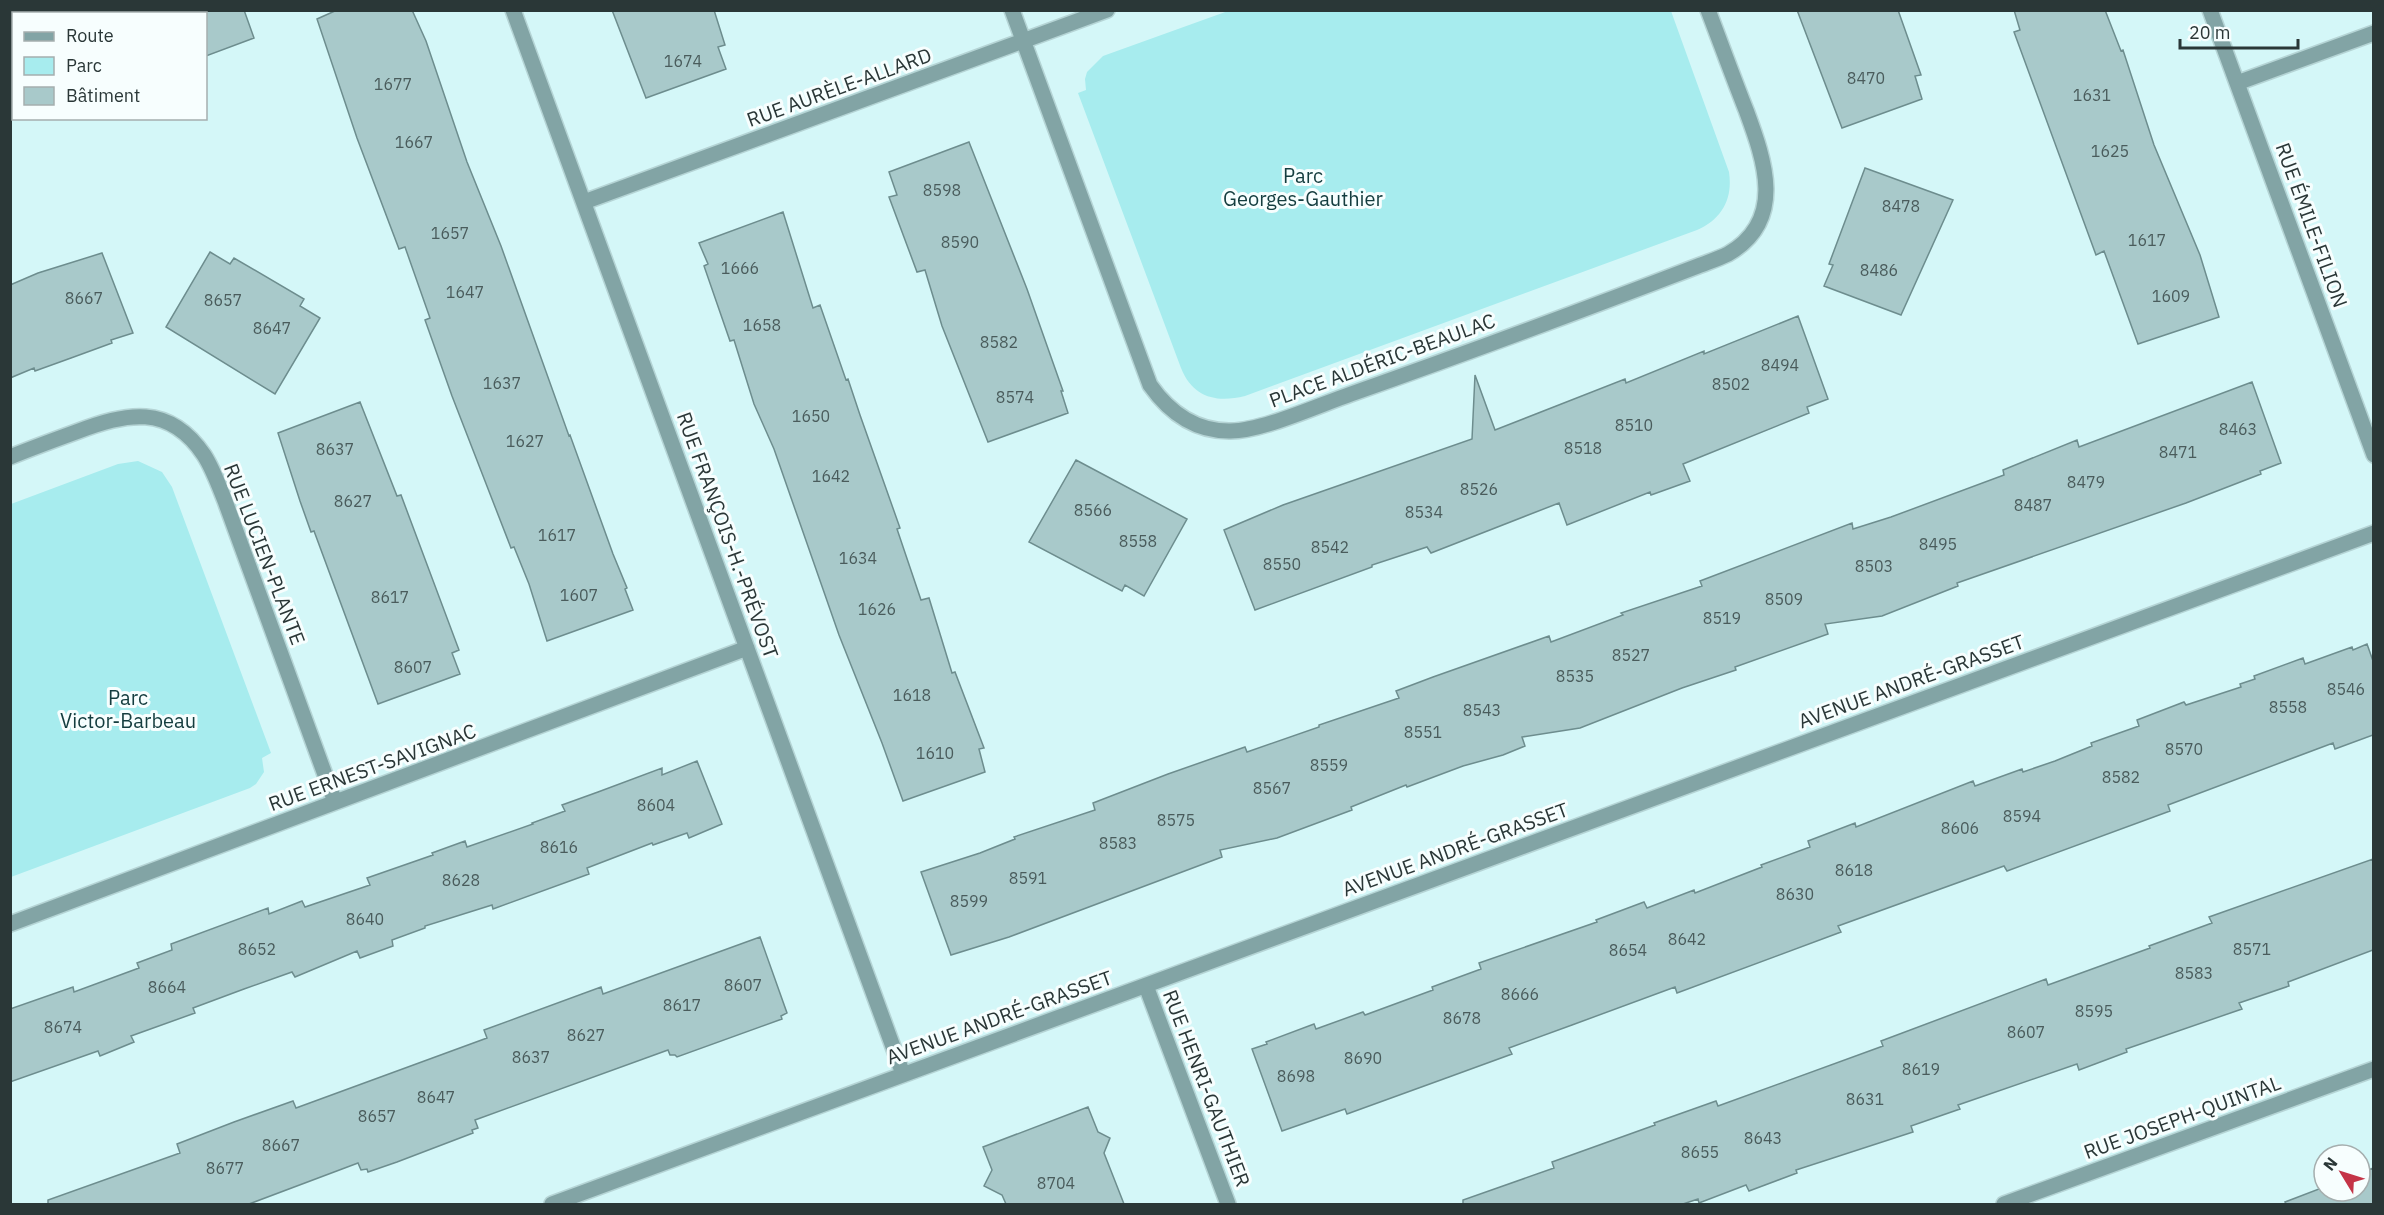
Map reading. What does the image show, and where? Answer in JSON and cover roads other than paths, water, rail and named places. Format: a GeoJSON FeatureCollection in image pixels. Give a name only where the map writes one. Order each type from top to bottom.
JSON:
{"type":"FeatureCollection","features":[{"type":"Feature","properties":{"kind":"street","name":"RUE FRANÇOIS-H.-PRÉVOST"},"geometry":{"type":"LineString","coordinates":[[513,10],[903,1074]]}},
{"type":"Feature","properties":{"kind":"street","name":"PLACE ALDÉRIC-BEAULAC"},"geometry":{"type":"LineString","coordinates":[[1012,10],[1150,385],[1168,407],[1191,423],[1218,431],[1232,432],[1264,425],[1396,379],[1716,259],[1739,245],[1757,224],[1763,212],[1767,184],[1763,155],[1708,10]]}},
{"type":"Feature","properties":{"kind":"street","name":"RUE AURÈLE-ALLARD"},"geometry":{"type":"LineString","coordinates":[[584,202],[1024,43],[1107,10]]}},
{"type":"Feature","properties":{"kind":"street","name":"RUE ÉMILE-FILION"},"geometry":{"type":"LineString","coordinates":[[2210,10],[2373,455]]}},
{"type":"Feature","properties":{"kind":"street"},"geometry":{"type":"LineString","coordinates":[[2237,83],[2373,33]]}},
{"type":"Feature","properties":{"kind":"street","name":"RUE LUCIEN-PLANTE"},"geometry":{"type":"LineString","coordinates":[[10,457],[107,421],[133,415],[160,420],[184,433],[194,442],[213,472],[225,501],[335,802]]}},
{"type":"Feature","properties":{"kind":"street","name":"AVENUE ANDRÉ-GRASSET"},"geometry":{"type":"LineString","coordinates":[[552,1204],[2373,533]]}},
{"type":"Feature","properties":{"kind":"street","name":"RUE ERNEST-SAVIGNAC"},"geometry":{"type":"LineString","coordinates":[[10,924],[747,648]]}},
{"type":"Feature","properties":{"kind":"street","name":"RUE HENRI-GAUTHIER"},"geometry":{"type":"LineString","coordinates":[[1146,986],[1228,1204]]}},
{"type":"Feature","properties":{"kind":"street","name":"RUE JOSEPH-QUINTAL"},"geometry":{"type":"LineString","coordinates":[[2004,1204],[2373,1069]]}},
{"type":"Feature","properties":{"kind":"park label","name":"Parc Georges-Gauthier"},"geometry":{"type":"Point","coordinates":[1303,186]}},
{"type":"Feature","properties":{"kind":"park label","name":"Parc Victor-Barbeau"},"geometry":{"type":"Point","coordinates":[128,708]}}]}
